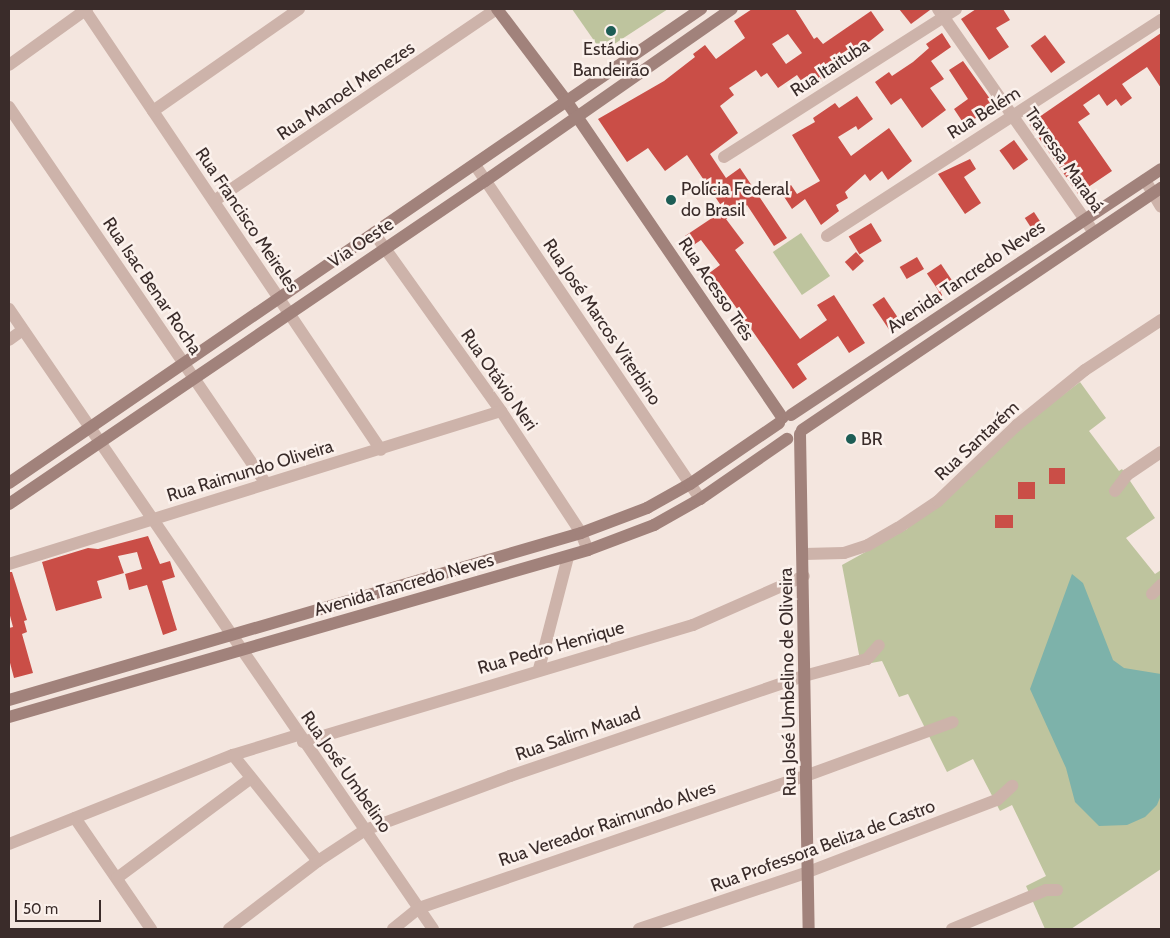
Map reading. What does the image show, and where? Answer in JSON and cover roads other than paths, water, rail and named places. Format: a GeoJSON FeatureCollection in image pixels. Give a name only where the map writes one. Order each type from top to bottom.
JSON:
{"type":"FeatureCollection","features":[{"type":"Feature","properties":{"kind":"street"},"geometry":{"type":"LineString","coordinates":[[9,65],[86,9]]}},
{"type":"Feature","properties":{"kind":"street","name":"Rua Francisco Meireles"},"geometry":{"type":"LineString","coordinates":[[86,9],[381,450]]}},
{"type":"Feature","properties":{"kind":"street"},"geometry":{"type":"LineString","coordinates":[[153,111],[299,9]]}},
{"type":"Feature","properties":{"kind":"street","name":"Rua Acesso Três"},"geometry":{"type":"LineString","coordinates":[[497,9],[565,100],[784,419]]}},
{"type":"Feature","properties":{"kind":"street","name":"Rua Manoel Menezes"},"geometry":{"type":"LineString","coordinates":[[214,201],[497,9]]}},
{"type":"Feature","properties":{"kind":"street","name":"Via Oeste"},"geometry":{"type":"LineString","coordinates":[[9,483],[183,362],[475,164],[565,100],[701,9]]}},
{"type":"Feature","properties":{"kind":"street","name":"Via Oeste"},"geometry":{"type":"LineString","coordinates":[[9,504],[485,181],[732,9]]}},
{"type":"Feature","properties":{"kind":"street","name":"Rua Itaituba"},"geometry":{"type":"LineString","coordinates":[[724,157],[940,13],[956,9]]}},
{"type":"Feature","properties":{"kind":"street","name":"Travessa Marabá"},"geometry":{"type":"LineString","coordinates":[[940,13],[1094,233]]}},
{"type":"Feature","properties":{"kind":"street","name":"Rua Belém"},"geometry":{"type":"LineString","coordinates":[[827,236],[1161,20]]}},
{"type":"Feature","properties":{"kind":"street","name":"Rua Isac Benar Rocha"},"geometry":{"type":"LineString","coordinates":[[9,108],[266,484]]}},
{"type":"Feature","properties":{"kind":"street","name":"Rua José Marcos Viterbino"},"geometry":{"type":"LineString","coordinates":[[475,164],[700,500]]}},
{"type":"Feature","properties":{"kind":"street","name":"Avenida Tancredo Neves"},"geometry":{"type":"LineString","coordinates":[[9,700],[581,533],[647,508],[690,484],[784,419],[1161,169]]}},
{"type":"Feature","properties":{"kind":"street"},"geometry":{"type":"LineString","coordinates":[[1145,180],[1157,191],[1161,208]]}},
{"type":"Feature","properties":{"kind":"street","name":"Avenida Tancredo Neves"},"geometry":{"type":"LineString","coordinates":[[9,717],[241,649],[568,557],[654,525],[700,500],[1157,191]]}},
{"type":"Feature","properties":{"kind":"street","name":"Rua Otávio Neri"},"geometry":{"type":"LineString","coordinates":[[374,233],[501,411],[581,533],[588,550]]}},
{"type":"Feature","properties":{"kind":"street"},"geometry":{"type":"LineString","coordinates":[[9,309],[100,441]]}},
{"type":"Feature","properties":{"kind":"street","name":"Rua Santarém"},"geometry":{"type":"LineString","coordinates":[[804,554],[844,553],[868,545],[898,528],[938,501],[1017,425],[1085,370],[1161,320]]}},
{"type":"Feature","properties":{"kind":"street"},"geometry":{"type":"LineString","coordinates":[[9,340],[23,330]]}},
{"type":"Feature","properties":{"kind":"street"},"geometry":{"type":"LineString","coordinates":[[856,372],[866,387]]}},
{"type":"Feature","properties":{"kind":"street","name":"Rua Raimundo Oliveira"},"geometry":{"type":"LineString","coordinates":[[9,564],[151,518],[381,450],[501,411]]}},
{"type":"Feature","properties":{"kind":"street"},"geometry":{"type":"LineString","coordinates":[[784,419],[798,419],[794,435],[780,435],[784,419]]}},
{"type":"Feature","properties":{"kind":"street","name":"Rua José Umbelino de Oliveira"},"geometry":{"type":"LineString","coordinates":[[794,435],[800,458],[804,554],[804,676],[808,775],[810,929]]}},
{"type":"Feature","properties":{"kind":"street","name":"Rua José Umbelino"},"geometry":{"type":"LineString","coordinates":[[100,441],[432,929]]}},
{"type":"Feature","properties":{"kind":"street"},"geometry":{"type":"LineString","coordinates":[[1115,491],[1128,475],[1161,452]]}},
{"type":"Feature","properties":{"kind":"street"},"geometry":{"type":"LineString","coordinates":[[539,668],[568,557]]}},
{"type":"Feature","properties":{"kind":"street","name":"Rua Pedro Henrique"},"geometry":{"type":"LineString","coordinates":[[9,844],[233,755],[301,738],[693,625],[804,576]]}},
{"type":"Feature","properties":{"kind":"street","name":"Rua Salim Mauad"},"geometry":{"type":"LineString","coordinates":[[229,929],[318,861],[365,830],[510,776],[804,676],[867,659],[878,645]]}},
{"type":"Feature","properties":{"kind":"street"},"geometry":{"type":"LineString","coordinates":[[808,775],[952,722]]}},
{"type":"Feature","properties":{"kind":"street"},"geometry":{"type":"LineString","coordinates":[[233,755],[318,861]]}},
{"type":"Feature","properties":{"kind":"street","name":"Rua Vereador Raimundo Alves"},"geometry":{"type":"LineString","coordinates":[[419,908],[808,775]]}},
{"type":"Feature","properties":{"kind":"street"},"geometry":{"type":"LineString","coordinates":[[117,878],[251,778]]}},
{"type":"Feature","properties":{"kind":"street","name":"Rua Professora Beliza de Castro"},"geometry":{"type":"LineString","coordinates":[[638,929],[808,872],[1002,798],[1012,786]]}},
{"type":"Feature","properties":{"kind":"street"},"geometry":{"type":"LineString","coordinates":[[74,818],[152,929]]}},
{"type":"Feature","properties":{"kind":"street"},"geometry":{"type":"LineString","coordinates":[[952,929],[1046,890],[1057,890]]}},
{"type":"Feature","properties":{"kind":"street"},"geometry":{"type":"LineString","coordinates":[[393,929],[419,908]]}},
{"type":"Feature","properties":{"kind":"water"},"geometry":{"type":"Polygon","coordinates":[[[1072,574],[1083,583],[1113,660],[1124,668],[1161,674],[1161,795],[1157,805],[1145,817],[1127,825],[1099,826],[1075,802],[1066,768],[1030,689],[1072,574]]]}},
{"type":"Feature","properties":{"kind":"place","name":"Estádio Bandeirão"},"geometry":{"type":"Point","coordinates":[611,31]}},
{"type":"Feature","properties":{"kind":"place","name":"Polícia Federal do Brasil"},"geometry":{"type":"Point","coordinates":[671,200]}},
{"type":"Feature","properties":{"kind":"place","name":"BR"},"geometry":{"type":"Point","coordinates":[851,439]}}]}
